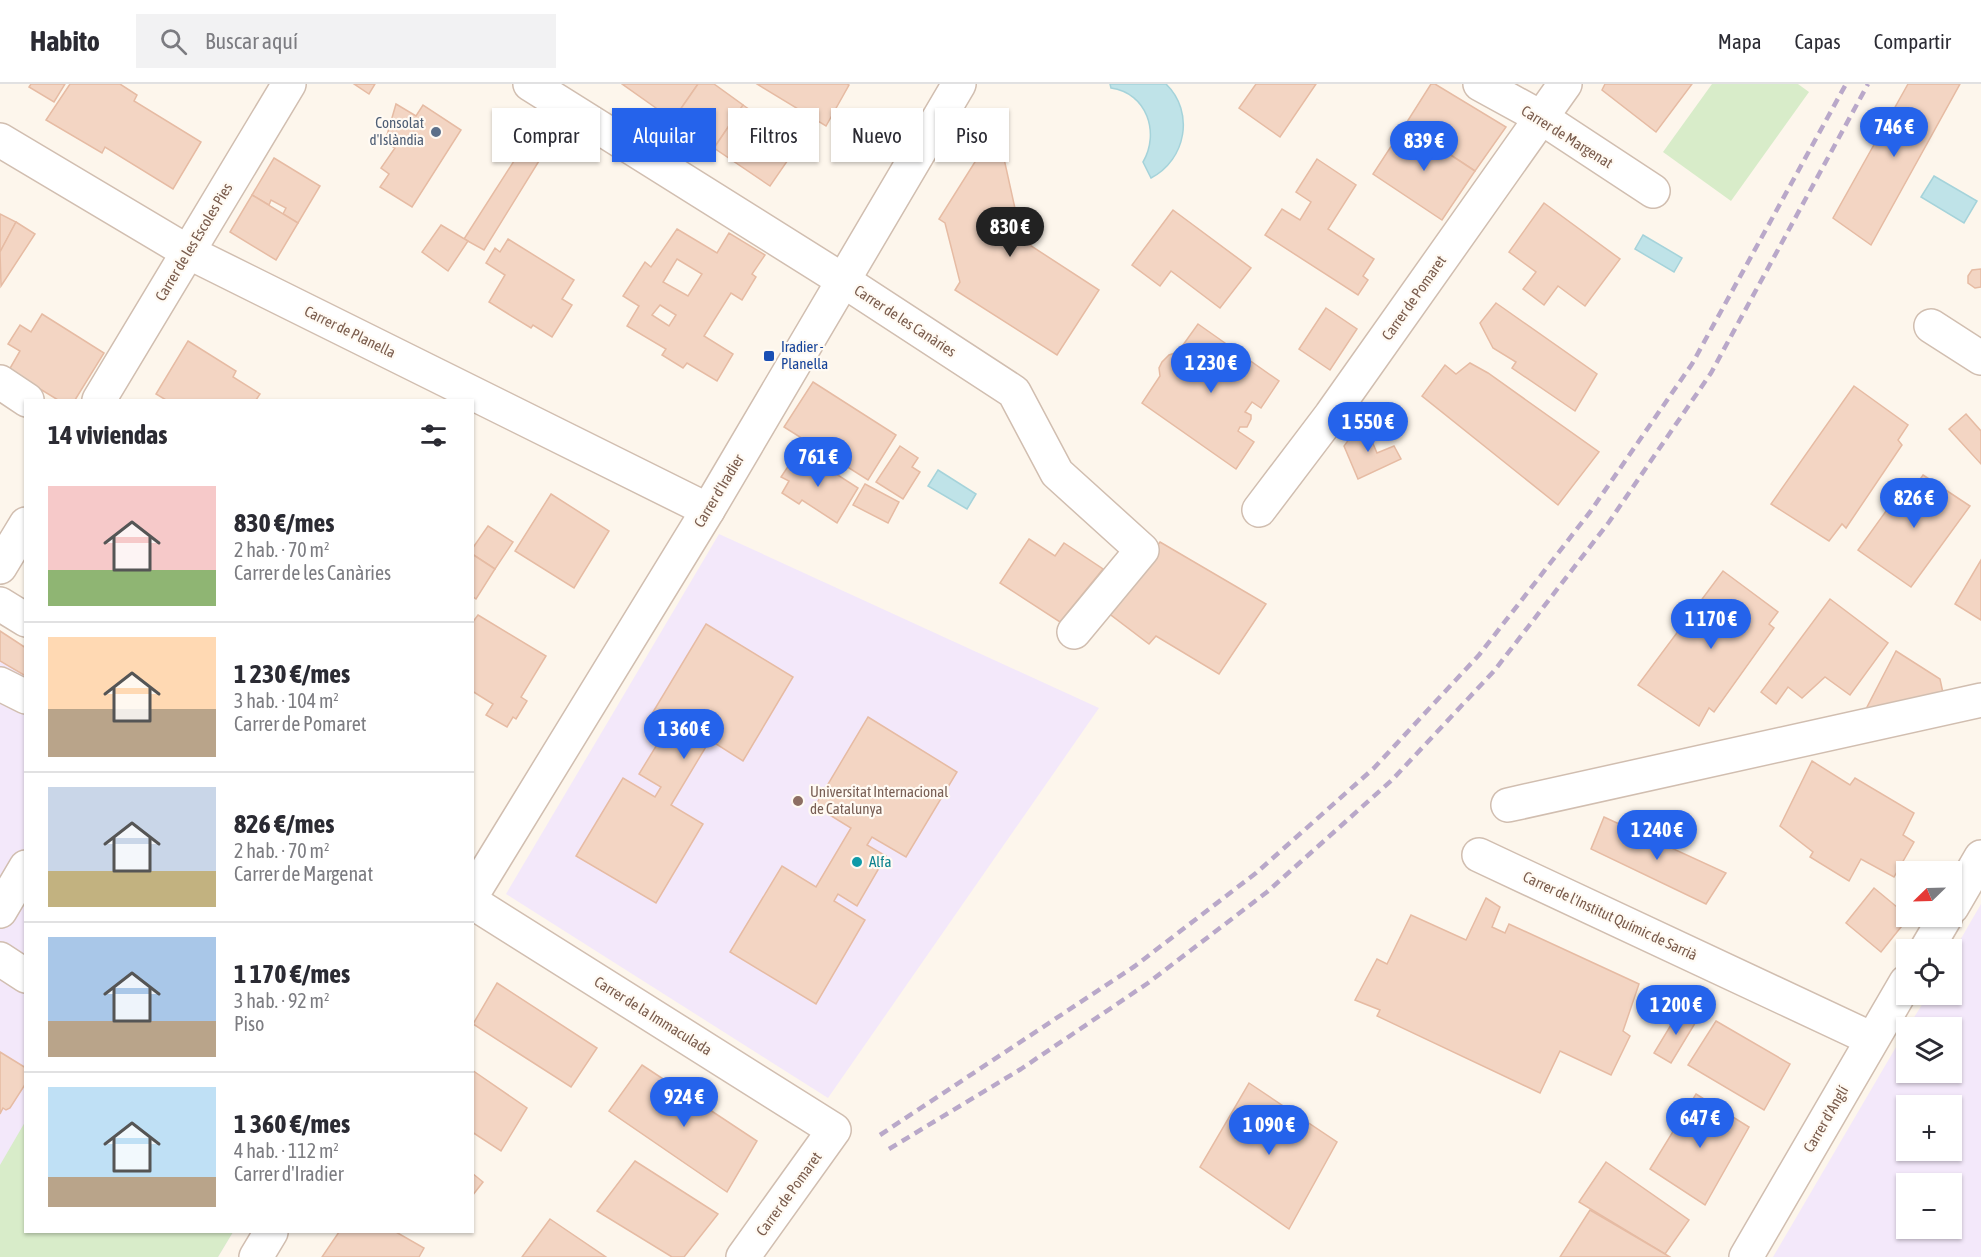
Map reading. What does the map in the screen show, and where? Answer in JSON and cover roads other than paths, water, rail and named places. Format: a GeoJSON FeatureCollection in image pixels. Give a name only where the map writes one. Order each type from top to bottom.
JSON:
{"type":"FeatureCollection","features":[{"type":"Feature","properties":{"kind":"street","name":"Carrer de les Escoles Pies"},"geometry":{"type":"LineString","coordinates":[[100,399],[289,84]]}},
{"type":"Feature","properties":{"kind":"street","name":"Carrer de les Canàries"},"geometry":{"type":"LineString","coordinates":[[530,84],[844,281],[1014,392],[1057,473],[1142,550],[1074,632]]}},
{"type":"Feature","properties":{"kind":"street","name":"Carrer d'Iradier"},"geometry":{"type":"LineString","coordinates":[[474,892],[708,510],[959,84]]}},
{"type":"Feature","properties":{"kind":"street","name":"Carrer de Margenat"},"geometry":{"type":"LineString","coordinates":[[1480,84],[1542,118],[1653,191]]}},
{"type":"Feature","properties":{"kind":"street","name":"Carrer de Pomaret"},"geometry":{"type":"LineString","coordinates":[[1259,510],[1331,415],[1565,84]]}},
{"type":"Feature","properties":{"kind":"street","name":"Carrer de Planella"},"geometry":{"type":"LineString","coordinates":[[0,140],[188,252],[708,510]]}},
{"type":"Feature","properties":{"kind":"street"},"geometry":{"type":"LineString","coordinates":[[1931,326],[1981,358]]}},
{"type":"Feature","properties":{"kind":"street"},"geometry":{"type":"LineString","coordinates":[[0,382],[26,399]]}},
{"type":"Feature","properties":{"kind":"street"},"geometry":{"type":"LineString","coordinates":[[0,567],[24,527]]}},
{"type":"Feature","properties":{"kind":"street"},"geometry":{"type":"LineString","coordinates":[[0,604],[24,619]]}},
{"type":"Feature","properties":{"kind":"street"},"geometry":{"type":"LineString","coordinates":[[0,684],[24,696]]}},
{"type":"Feature","properties":{"kind":"street"},"geometry":{"type":"LineString","coordinates":[[1508,805],[1981,700]]}},
{"type":"Feature","properties":{"kind":"street","name":"Carrer de l'Institut Químic de Sarrià"},"geometry":{"type":"LineString","coordinates":[[1479,855],[1872,1039]]}},
{"type":"Feature","properties":{"kind":"street"},"geometry":{"type":"LineString","coordinates":[[1962,890],[1981,857]]}},
{"type":"Feature","properties":{"kind":"street"},"geometry":{"type":"LineString","coordinates":[[0,911],[24,870]]}},
{"type":"Feature","properties":{"kind":"street","name":"Carrer de la Immaculada"},"geometry":{"type":"LineString","coordinates":[[474,903],[834,1130]]}},
{"type":"Feature","properties":{"kind":"street"},"geometry":{"type":"LineString","coordinates":[[0,960],[24,975]]}},
{"type":"Feature","properties":{"kind":"street","name":"Carrer d'Anglí"},"geometry":{"type":"LineString","coordinates":[[1746,1257],[1896,999]]}},
{"type":"Feature","properties":{"kind":"street","name":"Carrer de Pomaret"},"geometry":{"type":"LineString","coordinates":[[743,1257],[834,1130]]}},
{"type":"Feature","properties":{"kind":"street"},"geometry":{"type":"LineString","coordinates":[[256,1257],[270,1233]]}},
{"type":"Feature","properties":{"kind":"water"},"geometry":{"type":"Polygon","coordinates":[[[1110,84],[1166,84],[1175,95],[1181,108],[1183,121],[1179,148],[1163,170],[1151,178],[1143,162],[1150,139],[1147,116],[1134,98],[1123,91],[1111,88],[1110,84]]]}},
{"type":"Feature","properties":{"kind":"water"},"geometry":{"type":"Polygon","coordinates":[[[1934,176],[1977,201],[1964,223],[1921,197],[1934,176]]]}},
{"type":"Feature","properties":{"kind":"water"},"geometry":{"type":"Polygon","coordinates":[[[1643,235],[1682,258],[1674,272],[1635,249],[1643,235]]]}},
{"type":"Feature","properties":{"kind":"water"},"geometry":{"type":"Polygon","coordinates":[[[938,470],[976,494],[967,509],[928,486],[938,470]]]}},
{"type":"Feature","properties":{"kind":"railway"},"geometry":{"type":"LineString","coordinates":[[880,1135],[1135,966],[1256,873],[1374,768],[1479,655],[1590,512],[1692,364],[1846,84]]}},
{"type":"Feature","properties":{"kind":"railway"},"geometry":{"type":"LineString","coordinates":[[889,1149],[1021,1069],[1148,983],[1267,892],[1392,780],[1494,671],[1609,522],[1711,373],[1868,84]]}},
{"type":"Feature","properties":{"kind":"place","name":"Consolat d'Islàndia"},"geometry":{"type":"Point","coordinates":[436,132]}},
{"type":"Feature","properties":{"kind":"place","name":"Iradier - Planella"},"geometry":{"type":"Point","coordinates":[769,356]}},
{"type":"Feature","properties":{"kind":"place","name":"Universitat Internacional de Catalunya"},"geometry":{"type":"Point","coordinates":[798,801]}},
{"type":"Feature","properties":{"kind":"place","name":"Alfa"},"geometry":{"type":"Point","coordinates":[857,862]}}]}
